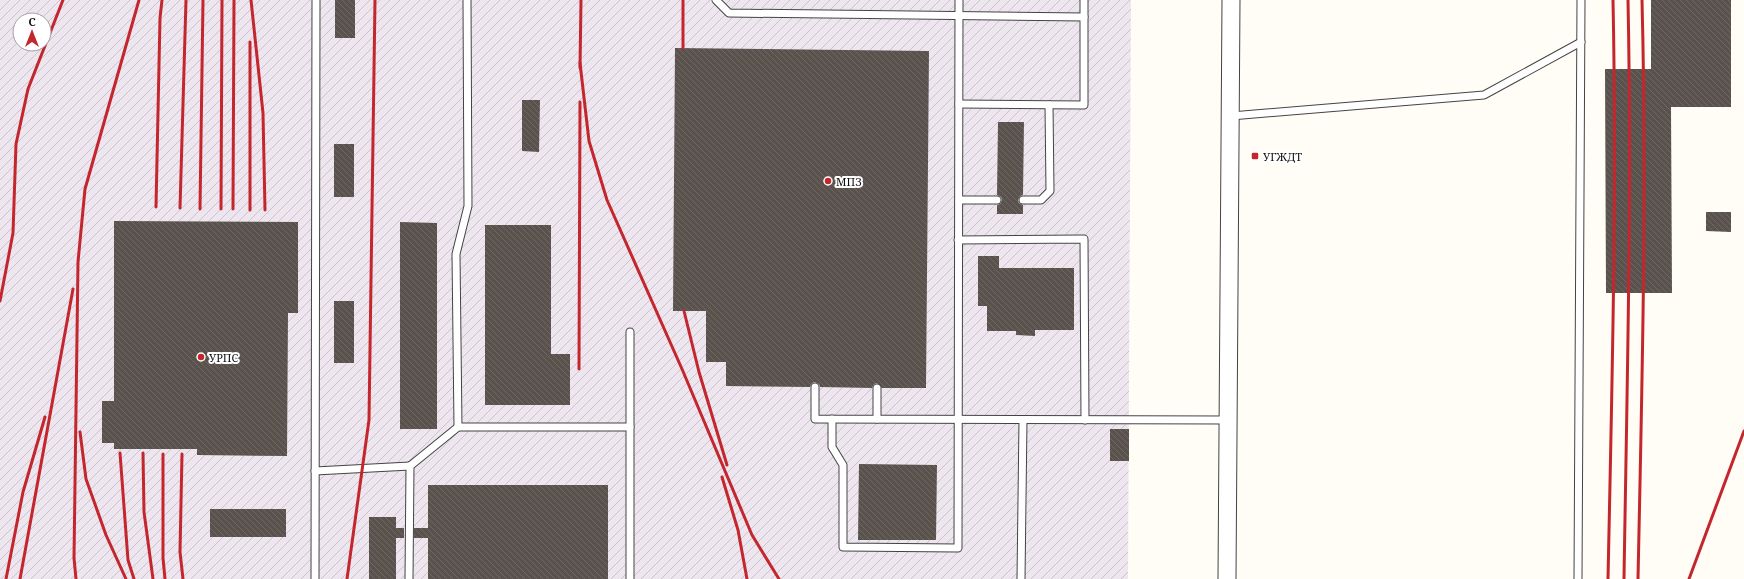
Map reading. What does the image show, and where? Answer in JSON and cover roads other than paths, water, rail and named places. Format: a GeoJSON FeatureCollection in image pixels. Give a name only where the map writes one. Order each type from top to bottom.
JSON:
{"type":"FeatureCollection","features":[{"type":"Feature","properties":{"kind":"street"},"geometry":{"type":"LineString","coordinates":[[1227,579],[1231,0]]}},
{"type":"Feature","properties":{"kind":"lane"},"geometry":{"type":"LineString","coordinates":[[315,579],[316,0]]}},
{"type":"Feature","properties":{"kind":"lane"},"geometry":{"type":"LineString","coordinates":[[458,427],[456,254],[468,206],[467,0]]}},
{"type":"Feature","properties":{"kind":"lane"},"geometry":{"type":"LineString","coordinates":[[716,0],[728,13],[1084,17]]}},
{"type":"Feature","properties":{"kind":"lane"},"geometry":{"type":"LineString","coordinates":[[832,419],[832,447],[843,465],[843,547],[958,548],[959,0]]}},
{"type":"Feature","properties":{"kind":"lane"},"geometry":{"type":"LineString","coordinates":[[959,104],[1084,105],[1084,0]]}},
{"type":"Feature","properties":{"kind":"lane"},"geometry":{"type":"LineString","coordinates":[[1578,579],[1581,0]]}},
{"type":"Feature","properties":{"kind":"lane"},"geometry":{"type":"LineString","coordinates":[[1231,116],[1484,95],[1580,42]]}},
{"type":"Feature","properties":{"kind":"lane"},"geometry":{"type":"LineString","coordinates":[[1023,200],[1041,200],[1050,191],[1049,105]]}},
{"type":"Feature","properties":{"kind":"lane"},"geometry":{"type":"LineString","coordinates":[[959,200],[997,200]]}},
{"type":"Feature","properties":{"kind":"lane"},"geometry":{"type":"LineString","coordinates":[[958,240],[1084,239],[1085,420]]}},
{"type":"Feature","properties":{"kind":"lane"},"geometry":{"type":"LineString","coordinates":[[630,332],[630,579]]}},
{"type":"Feature","properties":{"kind":"lane"},"geometry":{"type":"LineString","coordinates":[[815,387],[815,419],[1228,420]]}},
{"type":"Feature","properties":{"kind":"lane"},"geometry":{"type":"LineString","coordinates":[[878,388],[878,419]]}},
{"type":"Feature","properties":{"kind":"lane"},"geometry":{"type":"LineString","coordinates":[[1021,579],[1023,420]]}},
{"type":"Feature","properties":{"kind":"lane"},"geometry":{"type":"LineString","coordinates":[[315,471],[410,466],[458,427],[630,427]]}},
{"type":"Feature","properties":{"kind":"lane"},"geometry":{"type":"LineString","coordinates":[[409,579],[410,466]]}},
{"type":"Feature","properties":{"kind":"railway"},"geometry":{"type":"LineString","coordinates":[[0,301],[13,233],[16,144],[28,89],[63,0]]}},
{"type":"Feature","properties":{"kind":"railway"},"geometry":{"type":"LineString","coordinates":[[76,579],[74,558],[78,262],[85,189],[139,0]]}},
{"type":"Feature","properties":{"kind":"railway"},"geometry":{"type":"LineString","coordinates":[[156,207],[160,18],[162,0]]}},
{"type":"Feature","properties":{"kind":"railway"},"geometry":{"type":"LineString","coordinates":[[180,208],[186,0]]}},
{"type":"Feature","properties":{"kind":"railway"},"geometry":{"type":"LineString","coordinates":[[200,209],[203,0]]}},
{"type":"Feature","properties":{"kind":"railway"},"geometry":{"type":"LineString","coordinates":[[221,209],[222,0]]}},
{"type":"Feature","properties":{"kind":"railway"},"geometry":{"type":"LineString","coordinates":[[233,209],[234,0]]}},
{"type":"Feature","properties":{"kind":"railway"},"geometry":{"type":"LineString","coordinates":[[251,0],[263,113],[265,210]]}},
{"type":"Feature","properties":{"kind":"railway"},"geometry":{"type":"LineString","coordinates":[[347,579],[369,420],[375,0]]}},
{"type":"Feature","properties":{"kind":"railway"},"geometry":{"type":"LineString","coordinates":[[580,68],[581,0]]}},
{"type":"Feature","properties":{"kind":"railway"},"geometry":{"type":"LineString","coordinates":[[683,0],[683,48]]}},
{"type":"Feature","properties":{"kind":"railway"},"geometry":{"type":"LineString","coordinates":[[1608,579],[1614,217],[1613,0]]}},
{"type":"Feature","properties":{"kind":"railway"},"geometry":{"type":"LineString","coordinates":[[1624,579],[1628,362],[1628,0]]}},
{"type":"Feature","properties":{"kind":"railway"},"geometry":{"type":"LineString","coordinates":[[1638,579],[1644,217],[1642,0]]}},
{"type":"Feature","properties":{"kind":"railway"},"geometry":{"type":"LineString","coordinates":[[250,42],[250,210]]}},
{"type":"Feature","properties":{"kind":"railway"},"geometry":{"type":"LineString","coordinates":[[580,63],[589,141],[607,200],[682,369],[752,535],[779,579]]}},
{"type":"Feature","properties":{"kind":"railway"},"geometry":{"type":"LineString","coordinates":[[579,369],[580,102]]}},
{"type":"Feature","properties":{"kind":"railway"},"geometry":{"type":"LineString","coordinates":[[20,579],[73,289]]}},
{"type":"Feature","properties":{"kind":"railway"},"geometry":{"type":"LineString","coordinates":[[684,311],[699,372],[727,465]]}},
{"type":"Feature","properties":{"kind":"railway"},"geometry":{"type":"LineString","coordinates":[[6,579],[23,492],[45,417]]}},
{"type":"Feature","properties":{"kind":"railway"},"geometry":{"type":"LineString","coordinates":[[1689,579],[1744,431]]}},
{"type":"Feature","properties":{"kind":"railway"},"geometry":{"type":"LineString","coordinates":[[80,432],[86,479],[106,535],[126,579]]}},
{"type":"Feature","properties":{"kind":"railway"},"geometry":{"type":"LineString","coordinates":[[120,453],[128,560],[134,579]]}},
{"type":"Feature","properties":{"kind":"railway"},"geometry":{"type":"LineString","coordinates":[[143,453],[144,512],[153,579]]}},
{"type":"Feature","properties":{"kind":"railway"},"geometry":{"type":"LineString","coordinates":[[163,454],[163,558],[165,579]]}},
{"type":"Feature","properties":{"kind":"railway"},"geometry":{"type":"LineString","coordinates":[[182,454],[180,552],[183,579]]}},
{"type":"Feature","properties":{"kind":"railway"},"geometry":{"type":"LineString","coordinates":[[722,477],[738,530],[747,579]]}},
{"type":"Feature","properties":{"kind":"place","name":"УГЖДТ"},"geometry":{"type":"Point","coordinates":[1255,156]}},
{"type":"Feature","properties":{"kind":"place","name":"МПЗ"},"geometry":{"type":"Point","coordinates":[828,181]}},
{"type":"Feature","properties":{"kind":"place","name":"УРПС"},"geometry":{"type":"Point","coordinates":[201,357]}}]}
